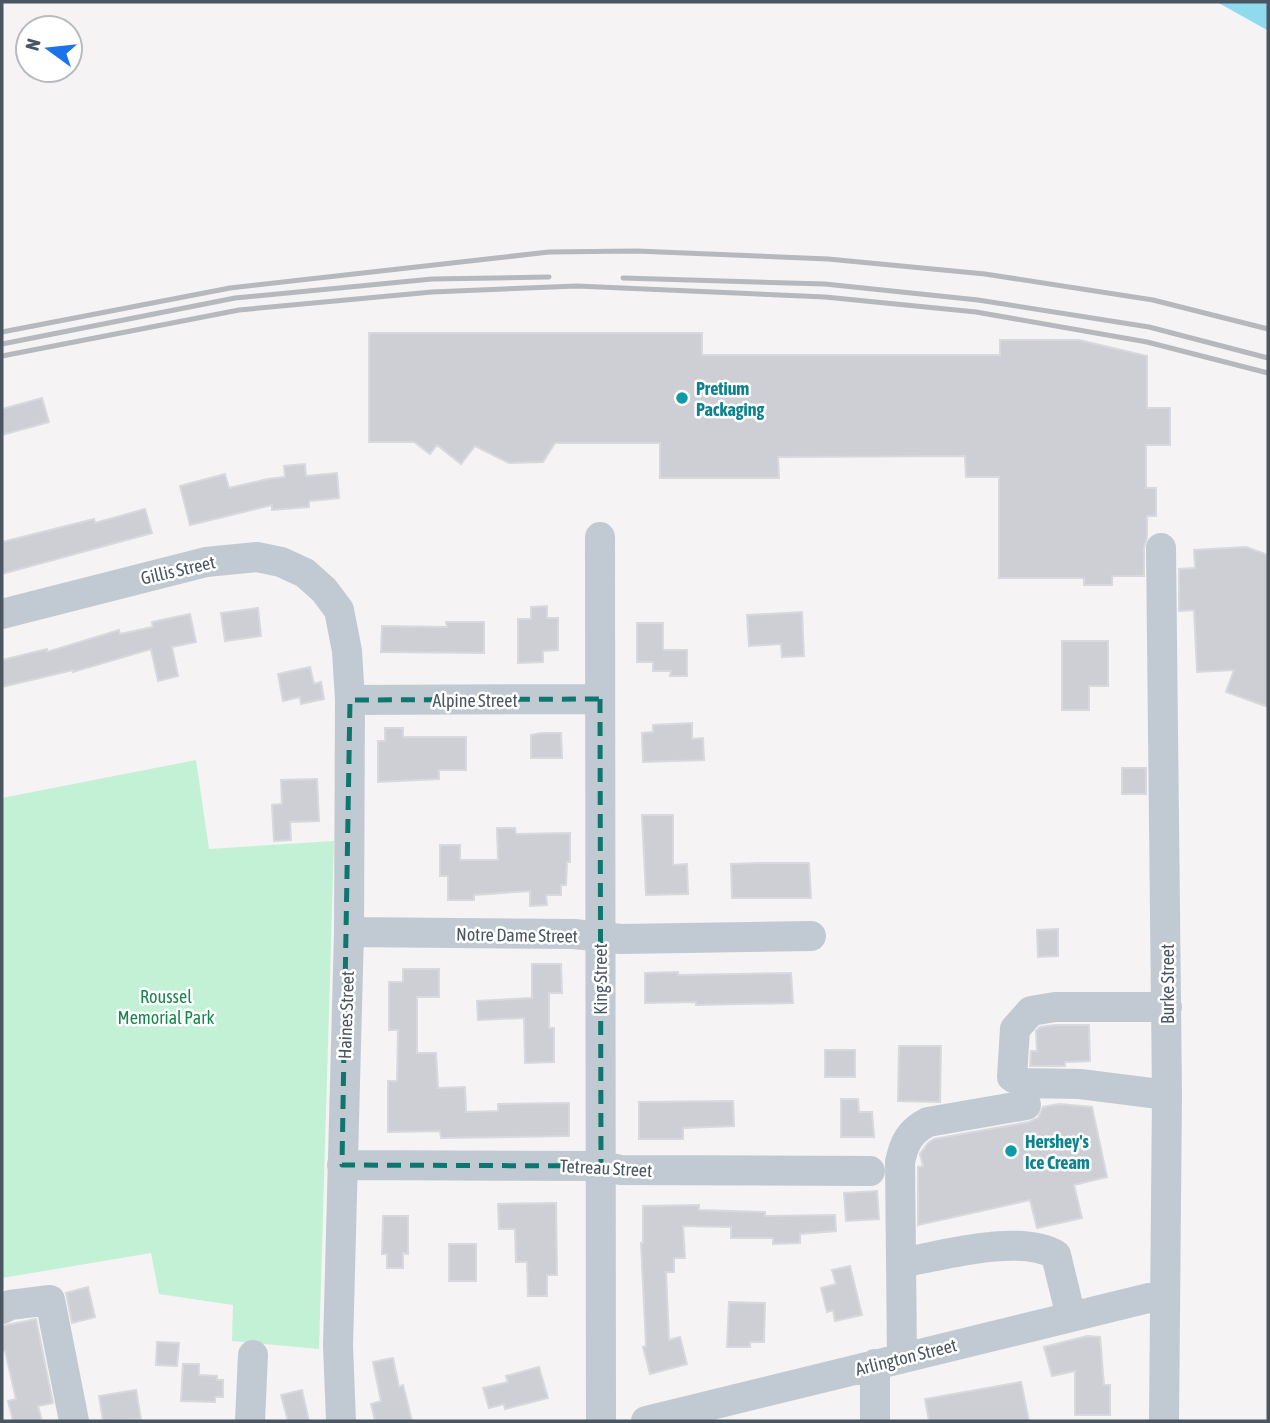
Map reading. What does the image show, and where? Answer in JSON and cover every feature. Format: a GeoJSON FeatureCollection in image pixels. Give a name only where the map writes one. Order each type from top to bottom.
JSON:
{"type":"FeatureCollection","features":[{"type":"Feature","properties":{"kind":"street","name":"King Street"},"geometry":{"type":"LineString","coordinates":[[600,537],[601,1421]]}},
{"type":"Feature","properties":{"kind":"street","name":"Burke Street"},"geometry":{"type":"LineString","coordinates":[[1161,548],[1167,1007],[1164,1421]]}},
{"type":"Feature","properties":{"kind":"street","name":"Gillis Street"},"geometry":{"type":"LineString","coordinates":[[2,614],[206,562],[257,557],[281,562],[305,573],[324,590],[339,610]]}},
{"type":"Feature","properties":{"kind":"street","name":"Haines Street"},"geometry":{"type":"LineString","coordinates":[[339,610],[347,651],[351,701],[349,932],[338,1346],[341,1421]]}},
{"type":"Feature","properties":{"kind":"street","name":"Alpine Street"},"geometry":{"type":"LineString","coordinates":[[351,701],[600,699]]}},
{"type":"Feature","properties":{"kind":"street","name":"Notre Dame Street"},"geometry":{"type":"LineString","coordinates":[[349,932],[574,934],[621,939],[811,936]]}},
{"type":"Feature","properties":{"kind":"street"},"geometry":{"type":"LineString","coordinates":[[1167,1007],[1080,1006],[1031,1012],[1015,1029],[1013,1077],[1022,1083],[1080,1084],[1167,1094]]}},
{"type":"Feature","properties":{"kind":"street"},"geometry":{"type":"LineString","coordinates":[[875,1421],[888,1361],[901,1263],[900,1162],[908,1137],[916,1128],[928,1122],[1026,1105]]}},
{"type":"Feature","properties":{"kind":"street","name":"Tetreau Street"},"geometry":{"type":"LineString","coordinates":[[342,1165],[870,1171]]}},
{"type":"Feature","properties":{"kind":"street"},"geometry":{"type":"LineString","coordinates":[[901,1263],[994,1247],[1018,1246],[1047,1250],[1056,1255],[1071,1317]]}},
{"type":"Feature","properties":{"kind":"street","name":"Arlington Street"},"geometry":{"type":"LineString","coordinates":[[646,1421],[1165,1294]]}},
{"type":"Feature","properties":{"kind":"street"},"geometry":{"type":"LineString","coordinates":[[2,1309],[10,1305],[50,1300],[74,1421]]}},
{"type":"Feature","properties":{"kind":"street"},"geometry":{"type":"LineString","coordinates":[[250,1421],[253,1355]]}},
{"type":"Feature","properties":{"kind":"highlighted area"},"geometry":{"type":"Polygon","coordinates":[[[600,699],[601,1166],[342,1165],[350,700],[600,699]]]}},
{"type":"Feature","properties":{"kind":"green space","name":"Roussel Memorial Park"},"geometry":{"type":"Polygon","coordinates":[[[196,760],[209,849],[334,841],[319,1349],[232,1341],[233,1305],[159,1294],[151,1253],[2,1278],[2,798],[196,760]]]}},
{"type":"Feature","properties":{"kind":"water"},"geometry":{"type":"Polygon","coordinates":[[[1217,2],[1268,2],[1268,30],[1267,30],[1217,2]]]}},
{"type":"Feature","properties":{"kind":"building","name":"Pretium Packaging"},"geometry":{"type":"Polygon","coordinates":[[[369,333],[702,333],[702,355],[1000,355],[1000,340],[1079,340],[1147,356],[1147,408],[1170,408],[1170,445],[1146,445],[1146,488],[1156,488],[1156,516],[1147,516],[1144,576],[1112,576],[1112,585],[1084,585],[1084,578],[999,578],[999,477],[966,477],[965,456],[778,457],[779,478],[660,478],[660,443],[555,443],[543,462],[509,463],[475,446],[461,464],[437,445],[430,454],[414,442],[369,442],[369,333]]]}},
{"type":"Feature","properties":{"kind":"building"},"geometry":{"type":"Polygon","coordinates":[[[42,398],[49,422],[2,435],[2,409],[42,398]]]}},
{"type":"Feature","properties":{"kind":"building"},"geometry":{"type":"Polygon","coordinates":[[[305,464],[306,476],[337,473],[339,498],[309,501],[309,507],[272,510],[272,505],[190,525],[180,486],[225,474],[229,488],[285,477],[284,466],[305,464]]]}},
{"type":"Feature","properties":{"kind":"building"},"geometry":{"type":"Polygon","coordinates":[[[145,509],[152,533],[2,574],[2,542],[94,519],[95,523],[145,509]]]}},
{"type":"Feature","properties":{"kind":"building"},"geometry":{"type":"Polygon","coordinates":[[[1246,547],[1268,555],[1268,707],[1226,692],[1234,670],[1197,672],[1194,610],[1179,611],[1179,569],[1195,568],[1194,550],[1246,547]]]}},
{"type":"Feature","properties":{"kind":"building"},"geometry":{"type":"Polygon","coordinates":[[[547,606],[547,618],[558,618],[558,650],[543,651],[543,662],[518,663],[518,619],[531,619],[531,607],[547,606]]]}},
{"type":"Feature","properties":{"kind":"building"},"geometry":{"type":"Polygon","coordinates":[[[258,608],[261,636],[225,641],[221,613],[258,608]]]}},
{"type":"Feature","properties":{"kind":"building"},"geometry":{"type":"Polygon","coordinates":[[[802,612],[804,656],[782,657],[781,644],[749,646],[747,615],[802,612]]]}},
{"type":"Feature","properties":{"kind":"building"},"geometry":{"type":"Polygon","coordinates":[[[190,614],[196,642],[172,647],[178,676],[158,681],[151,649],[73,672],[2,687],[2,660],[47,649],[47,652],[119,630],[120,634],[153,627],[152,622],[190,614]]]}},
{"type":"Feature","properties":{"kind":"building"},"geometry":{"type":"Polygon","coordinates":[[[446,622],[484,622],[484,653],[381,652],[382,626],[447,627],[446,622]]]}},
{"type":"Feature","properties":{"kind":"building"},"geometry":{"type":"Polygon","coordinates":[[[637,623],[663,623],[663,650],[687,650],[687,676],[670,676],[671,671],[653,671],[653,662],[637,662],[637,623]]]}},
{"type":"Feature","properties":{"kind":"building"},"geometry":{"type":"Polygon","coordinates":[[[1062,641],[1108,641],[1108,686],[1089,686],[1089,710],[1062,710],[1062,641]]]}},
{"type":"Feature","properties":{"kind":"building"},"geometry":{"type":"Polygon","coordinates":[[[310,667],[314,684],[321,682],[324,699],[301,704],[300,697],[283,701],[278,674],[310,667]]]}},
{"type":"Feature","properties":{"kind":"building"},"geometry":{"type":"Polygon","coordinates":[[[692,723],[692,739],[703,738],[704,760],[643,762],[642,733],[653,732],[653,725],[692,723]]]}},
{"type":"Feature","properties":{"kind":"building"},"geometry":{"type":"Polygon","coordinates":[[[385,728],[403,728],[403,737],[466,737],[466,770],[439,770],[439,779],[378,782],[378,741],[385,741],[385,728]]]}},
{"type":"Feature","properties":{"kind":"building"},"geometry":{"type":"Polygon","coordinates":[[[561,733],[562,758],[531,758],[531,735],[561,733]]]}},
{"type":"Feature","properties":{"kind":"building"},"geometry":{"type":"Polygon","coordinates":[[[1122,768],[1146,768],[1146,794],[1122,794],[1122,768]]]}},
{"type":"Feature","properties":{"kind":"building"},"geometry":{"type":"Polygon","coordinates":[[[317,779],[319,821],[290,822],[291,840],[274,841],[272,805],[282,804],[281,780],[317,779]]]}},
{"type":"Feature","properties":{"kind":"building"},"geometry":{"type":"Polygon","coordinates":[[[642,815],[673,815],[673,865],[687,864],[688,894],[646,895],[642,815]]]}},
{"type":"Feature","properties":{"kind":"building"},"geometry":{"type":"Polygon","coordinates":[[[497,828],[515,828],[516,834],[570,833],[570,862],[567,862],[566,885],[561,885],[561,895],[546,895],[547,905],[530,906],[530,891],[474,895],[474,900],[448,900],[448,876],[440,876],[440,845],[460,845],[460,860],[498,860],[497,828]]]}},
{"type":"Feature","properties":{"kind":"building"},"geometry":{"type":"Polygon","coordinates":[[[809,863],[811,898],[732,898],[731,864],[809,863]]]}},
{"type":"Feature","properties":{"kind":"building"},"geometry":{"type":"Polygon","coordinates":[[[1058,929],[1058,956],[1038,957],[1037,930],[1058,929]]]}},
{"type":"Feature","properties":{"kind":"building"},"geometry":{"type":"Polygon","coordinates":[[[532,964],[561,964],[562,993],[549,993],[549,1028],[554,1028],[554,1062],[525,1063],[524,1018],[478,1020],[477,1001],[532,998],[532,964]]]}},
{"type":"Feature","properties":{"kind":"building"},"geometry":{"type":"Polygon","coordinates":[[[403,969],[439,969],[439,997],[417,997],[417,1053],[436,1053],[438,1088],[465,1087],[466,1112],[498,1111],[498,1104],[569,1103],[569,1136],[441,1138],[440,1131],[388,1132],[388,1081],[397,1081],[398,1030],[389,1030],[389,982],[403,982],[403,969]]]}},
{"type":"Feature","properties":{"kind":"building"},"geometry":{"type":"Polygon","coordinates":[[[678,972],[678,975],[791,973],[793,1003],[645,1003],[645,973],[678,972]]]}},
{"type":"Feature","properties":{"kind":"building"},"geometry":{"type":"Polygon","coordinates":[[[1089,1025],[1090,1061],[1065,1062],[1065,1066],[1030,1066],[1031,1051],[1037,1051],[1036,1031],[1040,1027],[1089,1025]]]}},
{"type":"Feature","properties":{"kind":"building"},"geometry":{"type":"Polygon","coordinates":[[[899,1046],[941,1046],[940,1102],[898,1101],[899,1046]]]}},
{"type":"Feature","properties":{"kind":"building"},"geometry":{"type":"Polygon","coordinates":[[[825,1050],[855,1050],[855,1077],[825,1077],[825,1050]]]}},
{"type":"Feature","properties":{"kind":"building"},"geometry":{"type":"Polygon","coordinates":[[[841,1099],[858,1099],[859,1112],[872,1112],[874,1137],[841,1137],[841,1099]]]}},
{"type":"Feature","properties":{"kind":"building"},"geometry":{"type":"Polygon","coordinates":[[[733,1101],[734,1126],[683,1128],[683,1139],[639,1139],[639,1102],[733,1101]]]}},
{"type":"Feature","properties":{"kind":"building","name":"Hershey's Ice Cream"},"geometry":{"type":"Polygon","coordinates":[[[1059,1104],[1092,1107],[1107,1177],[1074,1185],[1082,1218],[1037,1228],[1030,1200],[918,1225],[918,1167],[923,1166],[920,1154],[928,1143],[934,1139],[1029,1122],[1038,1118],[1043,1107],[1059,1104]]]}},
{"type":"Feature","properties":{"kind":"building"},"geometry":{"type":"Polygon","coordinates":[[[877,1191],[879,1219],[846,1221],[844,1193],[877,1191]]]}},
{"type":"Feature","properties":{"kind":"building"},"geometry":{"type":"Polygon","coordinates":[[[556,1203],[557,1275],[547,1275],[547,1296],[528,1296],[527,1262],[516,1262],[515,1229],[499,1229],[498,1204],[556,1203]]]}},
{"type":"Feature","properties":{"kind":"building"},"geometry":{"type":"Polygon","coordinates":[[[699,1205],[699,1210],[765,1212],[765,1216],[835,1215],[836,1231],[800,1234],[800,1243],[773,1244],[773,1238],[731,1238],[731,1227],[683,1226],[685,1258],[674,1258],[674,1272],[666,1272],[669,1340],[680,1337],[687,1364],[650,1374],[643,1347],[646,1346],[641,1243],[643,1206],[699,1205]]]}},
{"type":"Feature","properties":{"kind":"building"},"geometry":{"type":"Polygon","coordinates":[[[383,1216],[408,1216],[408,1254],[403,1253],[403,1268],[387,1268],[387,1254],[382,1254],[383,1216]]]}},
{"type":"Feature","properties":{"kind":"building"},"geometry":{"type":"Polygon","coordinates":[[[449,1244],[476,1244],[476,1281],[449,1281],[449,1244]]]}},
{"type":"Feature","properties":{"kind":"building"},"geometry":{"type":"Polygon","coordinates":[[[850,1266],[862,1315],[835,1321],[833,1310],[827,1312],[821,1288],[836,1284],[832,1270],[850,1266]]]}},
{"type":"Feature","properties":{"kind":"building"},"geometry":{"type":"Polygon","coordinates":[[[88,1287],[95,1317],[72,1323],[66,1293],[88,1287]]]}},
{"type":"Feature","properties":{"kind":"building"},"geometry":{"type":"Polygon","coordinates":[[[729,1302],[765,1303],[764,1342],[750,1342],[750,1347],[727,1347],[729,1302]]]}},
{"type":"Feature","properties":{"kind":"building"},"geometry":{"type":"Polygon","coordinates":[[[36,1319],[53,1403],[38,1406],[42,1421],[13,1421],[8,1401],[16,1399],[5,1351],[2,1351],[2,1326],[36,1319]]]}},
{"type":"Feature","properties":{"kind":"building"},"geometry":{"type":"Polygon","coordinates":[[[1087,1336],[1100,1337],[1104,1385],[1110,1385],[1110,1415],[1075,1415],[1075,1371],[1052,1376],[1044,1347],[1087,1336]]]}},
{"type":"Feature","properties":{"kind":"building"},"geometry":{"type":"Polygon","coordinates":[[[157,1342],[179,1343],[177,1366],[156,1365],[157,1342]]]}},
{"type":"Feature","properties":{"kind":"building"},"geometry":{"type":"Polygon","coordinates":[[[393,1358],[399,1387],[403,1385],[412,1421],[375,1421],[371,1404],[381,1401],[373,1362],[393,1358]]]}},
{"type":"Feature","properties":{"kind":"building"},"geometry":{"type":"Polygon","coordinates":[[[183,1364],[199,1364],[199,1375],[217,1376],[217,1380],[223,1380],[223,1397],[215,1397],[215,1402],[181,1401],[183,1364]]]}},
{"type":"Feature","properties":{"kind":"building"},"geometry":{"type":"Polygon","coordinates":[[[539,1367],[548,1398],[505,1409],[504,1404],[489,1408],[483,1388],[508,1382],[506,1376],[539,1367]]]}},
{"type":"Feature","properties":{"kind":"building"},"geometry":{"type":"Polygon","coordinates":[[[1021,1382],[1029,1421],[929,1421],[925,1399],[1021,1382]]]}},
{"type":"Feature","properties":{"kind":"building"},"geometry":{"type":"Polygon","coordinates":[[[136,1390],[141,1419],[103,1421],[99,1396],[136,1390]]]}},
{"type":"Feature","properties":{"kind":"building"},"geometry":{"type":"Polygon","coordinates":[[[302,1390],[309,1421],[288,1421],[281,1395],[302,1390]]]}},
{"type":"Feature","properties":{"kind":"railway"},"geometry":{"type":"LineString","coordinates":[[2,332],[230,288],[549,252],[636,251],[828,259],[985,274],[1153,300],[1268,329]]}},
{"type":"Feature","properties":{"kind":"railway"},"geometry":{"type":"LineString","coordinates":[[2,344],[235,298],[432,279],[549,277]]}},
{"type":"Feature","properties":{"kind":"railway"},"geometry":{"type":"LineString","coordinates":[[623,278],[825,284],[978,300],[1149,327],[1268,358]]}},
{"type":"Feature","properties":{"kind":"railway"},"geometry":{"type":"LineString","coordinates":[[2,356],[239,310],[432,292],[577,286],[825,297],[976,312],[1147,342],[1268,373]]}},
{"type":"Feature","properties":{"kind":"place","name":"Pretium Packaging"},"geometry":{"type":"Point","coordinates":[682,398]}},
{"type":"Feature","properties":{"kind":"place","name":"Hershey's Ice Cream"},"geometry":{"type":"Point","coordinates":[1011,1151]}}]}
